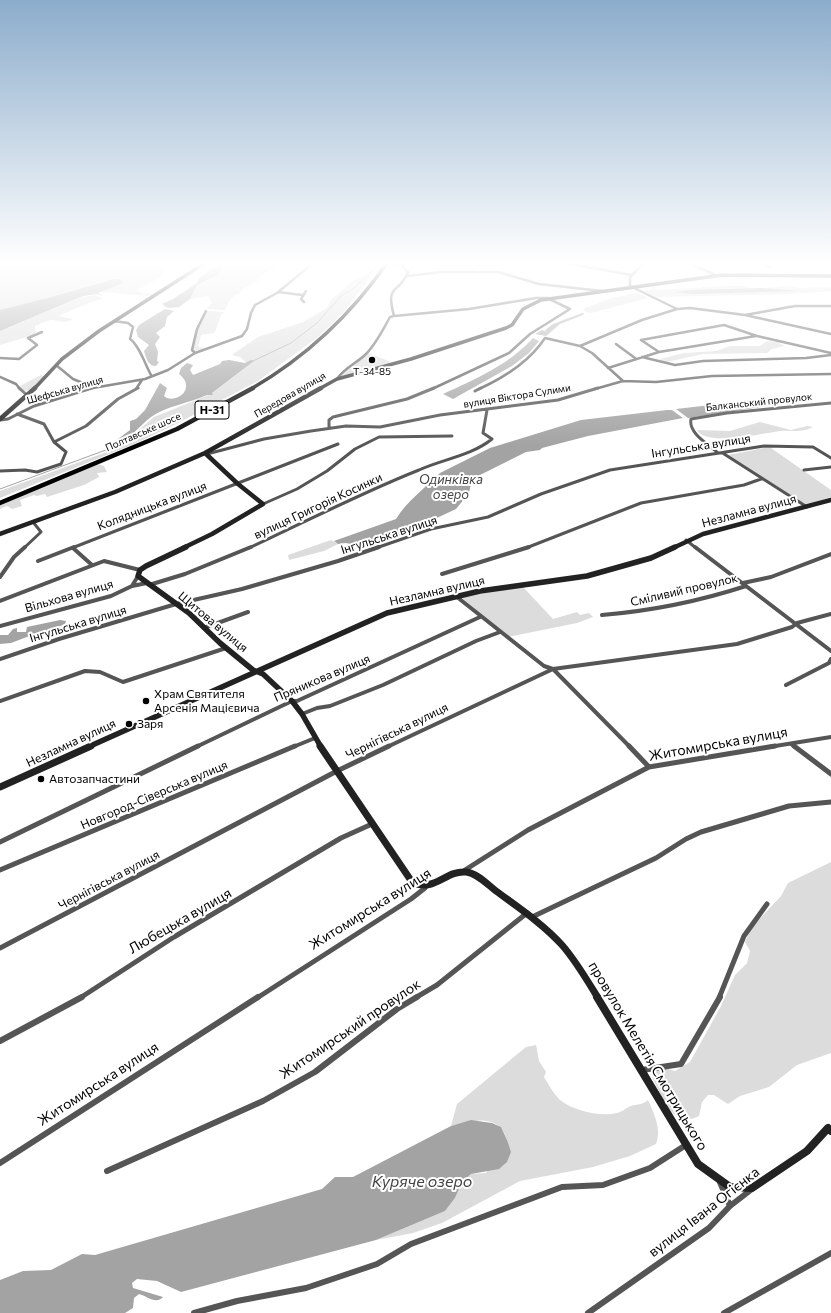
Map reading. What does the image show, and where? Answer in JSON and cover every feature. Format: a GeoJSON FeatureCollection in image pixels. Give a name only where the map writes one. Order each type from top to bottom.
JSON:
{"type":"FeatureCollection","features":[{"type":"Feature","properties":{"kind":"main road","name":"Полтавське шосе"},"geometry":{"type":"LineString","coordinates":[[0,502],[164,434],[211,411],[267,379],[311,348],[338,324]]}},
{"type":"Feature","properties":{"kind":"street"},"geometry":{"type":"LineString","coordinates":[[0,421],[28,396],[56,365],[109,324]]}},
{"type":"Feature","properties":{"kind":"street"},"geometry":{"type":"LineString","coordinates":[[130,324],[133,327],[130,339],[138,344],[139,353],[151,375]]}},
{"type":"Feature","properties":{"kind":"street"},"geometry":{"type":"LineString","coordinates":[[195,353],[192,350],[198,324]]}},
{"type":"Feature","properties":{"kind":"street"},"geometry":{"type":"LineString","coordinates":[[54,442],[86,426],[118,399],[138,388],[142,379],[180,364],[195,353],[244,335],[247,324]]}},
{"type":"Feature","properties":{"kind":"street"},"geometry":{"type":"LineString","coordinates":[[337,379],[340,374],[366,354],[386,324]]}},
{"type":"Feature","properties":{"kind":"street","name":"Передова вулиця"},"geometry":{"type":"LineString","coordinates":[[0,534],[115,492],[206,454],[293,402],[337,379],[410,359],[506,328],[513,324]]}},
{"type":"Feature","properties":{"kind":"street"},"geometry":{"type":"LineString","coordinates":[[329,428],[329,420],[333,417],[421,394],[491,363],[509,353],[522,343],[530,334],[546,324]]}},
{"type":"Feature","properties":{"kind":"street"},"geometry":{"type":"LineString","coordinates":[[580,346],[632,324]]}},
{"type":"Feature","properties":{"kind":"street"},"geometry":{"type":"LineString","coordinates":[[787,324],[831,334]]}},
{"type":"Feature","properties":{"kind":"street"},"geometry":{"type":"LineString","coordinates":[[659,352],[641,340],[724,325],[756,336],[831,354]]}},
{"type":"Feature","properties":{"kind":"street"},"geometry":{"type":"LineString","coordinates":[[0,358],[15,360],[21,358],[24,354],[37,345],[28,338],[42,332]]}},
{"type":"Feature","properties":{"kind":"street"},"geometry":{"type":"LineString","coordinates":[[608,368],[635,358],[659,352],[756,336]]}},
{"type":"Feature","properties":{"kind":"street"},"geometry":{"type":"LineString","coordinates":[[475,391],[486,386],[528,358],[545,338],[580,346],[592,353],[623,381]]}},
{"type":"Feature","properties":{"kind":"street"},"geometry":{"type":"LineString","coordinates":[[616,344],[635,358]]}},
{"type":"Feature","properties":{"kind":"street"},"geometry":{"type":"LineString","coordinates":[[642,357],[675,365],[704,361],[806,358],[831,354]]}},
{"type":"Feature","properties":{"kind":"street"},"geometry":{"type":"LineString","coordinates":[[56,365],[74,379],[97,387]]}},
{"type":"Feature","properties":{"kind":"street","name":"вулиця Віктора Сулими"},"geometry":{"type":"LineString","coordinates":[[206,454],[264,439],[329,428],[380,427],[440,415],[558,400],[623,381],[656,382],[712,376],[831,374]]}},
{"type":"Feature","properties":{"kind":"street"},"geometry":{"type":"LineString","coordinates":[[0,377],[16,384],[22,392],[28,396]]}},
{"type":"Feature","properties":{"kind":"street","name":"Шефська вулиця"},"geometry":{"type":"LineString","coordinates":[[15,408],[24,410],[88,389],[142,379]]}},
{"type":"Feature","properties":{"kind":"street","name":"Балканський провулок"},"geometry":{"type":"LineString","coordinates":[[719,452],[694,432],[690,420],[695,417],[727,413],[831,403]]}},
{"type":"Feature","properties":{"kind":"street"},"geometry":{"type":"LineString","coordinates":[[0,421],[8,419],[24,410]]}},
{"type":"Feature","properties":{"kind":"street","name":"вулиця Григорія Косинки"},"geometry":{"type":"LineString","coordinates":[[132,586],[148,584],[186,574],[229,557],[420,469],[458,457],[492,439],[483,433],[488,413],[487,410]]}},
{"type":"Feature","properties":{"kind":"street"},"geometry":{"type":"LineString","coordinates":[[0,471],[42,471],[61,464],[66,452],[54,442],[44,424],[17,414]]}},
{"type":"Feature","properties":{"kind":"street"},"geometry":{"type":"LineString","coordinates":[[380,427],[382,436]]}},
{"type":"Feature","properties":{"kind":"street"},"geometry":{"type":"LineString","coordinates":[[0,601],[92,565],[110,561],[139,573],[146,566],[212,534],[263,504],[297,489],[321,475],[355,449],[382,436],[452,436]]}},
{"type":"Feature","properties":{"kind":"street","name":"Колядницька вулиця"},"geometry":{"type":"LineString","coordinates":[[38,561],[338,444]]}},
{"type":"Feature","properties":{"kind":"street","name":"Інгульська вулиця"},"geometry":{"type":"LineString","coordinates":[[0,659],[67,636],[176,604],[242,589],[338,561],[431,529],[488,517],[541,494],[599,474],[719,452],[764,446],[813,447],[831,458]]}},
{"type":"Feature","properties":{"kind":"street"},"geometry":{"type":"LineString","coordinates":[[719,452],[807,507]]}},
{"type":"Feature","properties":{"kind":"street"},"geometry":{"type":"LineString","coordinates":[[206,454],[238,484],[263,504]]}},
{"type":"Feature","properties":{"kind":"street"},"geometry":{"type":"LineString","coordinates":[[804,470],[831,467]]}},
{"type":"Feature","properties":{"kind":"street"},"geometry":{"type":"LineString","coordinates":[[442,574],[545,542],[640,503],[744,485],[761,479]]}},
{"type":"Feature","properties":{"kind":"street","name":"Незламна вулиця"},"geometry":{"type":"LineString","coordinates":[[2,787],[387,613],[457,596],[512,586],[560,582],[588,576],[650,558],[685,540],[709,532],[831,500]]}},
{"type":"Feature","properties":{"kind":"street"},"geometry":{"type":"LineString","coordinates":[[0,577],[5,572],[14,557],[40,532],[41,530],[33,522]]}},
{"type":"Feature","properties":{"kind":"street"},"geometry":{"type":"LineString","coordinates":[[685,540],[797,623],[829,650],[831,657],[829,663],[786,685]]}},
{"type":"Feature","properties":{"kind":"street"},"geometry":{"type":"LineString","coordinates":[[73,548],[92,565]]}},
{"type":"Feature","properties":{"kind":"street","name":"Сміливий провулок"},"geometry":{"type":"LineString","coordinates":[[602,615],[639,612],[728,592],[831,554]]}},
{"type":"Feature","properties":{"kind":"street","name":"Щитова вулиця"},"geometry":{"type":"LineString","coordinates":[[139,573],[148,584],[189,613],[226,648],[257,672],[263,674],[292,701],[302,714],[336,771],[412,882],[425,888]]}},
{"type":"Feature","properties":{"kind":"street","name":"Вільхова вулиця"},"geometry":{"type":"LineString","coordinates":[[0,626],[111,596],[132,586],[139,573]]}},
{"type":"Feature","properties":{"kind":"street"},"geometry":{"type":"LineString","coordinates":[[457,596],[480,617],[544,666],[553,669],[649,767]]}},
{"type":"Feature","properties":{"kind":"street"},"geometry":{"type":"LineString","coordinates":[[204,628],[248,612]]}},
{"type":"Feature","properties":{"kind":"street","name":"Чернігівська вулиця"},"geometry":{"type":"LineString","coordinates":[[0,948],[336,771],[553,669],[737,644],[792,627],[797,623],[831,614]]}},
{"type":"Feature","properties":{"kind":"street","name":"Пряникова вулиця"},"geometry":{"type":"LineString","coordinates":[[0,842],[292,701],[297,701],[480,617]]}},
{"type":"Feature","properties":{"kind":"street"},"geometry":{"type":"LineString","coordinates":[[302,714],[317,708],[330,706],[383,685],[476,641],[500,632]]}},
{"type":"Feature","properties":{"kind":"street"},"geometry":{"type":"LineString","coordinates":[[0,701],[85,671],[100,672],[123,682],[226,648]]}},
{"type":"Feature","properties":{"kind":"street","name":"Житомирська вулиця"},"geometry":{"type":"LineString","coordinates":[[0,1163],[411,899],[425,888],[458,871],[465,870],[528,830],[649,767],[792,744],[831,736]]}},
{"type":"Feature","properties":{"kind":"street","name":"Новгород-Сіверська вулиця"},"geometry":{"type":"LineString","coordinates":[[0,870],[315,738]]}},
{"type":"Feature","properties":{"kind":"street"},"geometry":{"type":"LineString","coordinates":[[792,744],[831,774]]}},
{"type":"Feature","properties":{"kind":"street"},"geometry":{"type":"LineString","coordinates":[[0,779],[2,787]]}},
{"type":"Feature","properties":{"kind":"street"},"geometry":{"type":"LineString","coordinates":[[529,915],[656,858],[686,839],[701,832],[789,806],[831,802]]}},
{"type":"Feature","properties":{"kind":"street","name":"Любецька вулиця"},"geometry":{"type":"LineString","coordinates":[[0,1041],[86,995],[174,937],[236,902],[341,838],[372,824]]}},
{"type":"Feature","properties":{"kind":"street","name":"провулок Мелетія Смотрицького"},"geometry":{"type":"LineString","coordinates":[[465,870],[472,873],[529,915],[554,936],[579,967],[698,1164],[720,1181],[730,1186],[752,1188]]}},
{"type":"Feature","properties":{"kind":"street"},"geometry":{"type":"LineString","coordinates":[[642,1070],[681,1064],[716,1005],[732,972],[744,936],[767,904]]}},
{"type":"Feature","properties":{"kind":"street","name":"Житомирський провулок"},"geometry":{"type":"LineString","coordinates":[[107,1171],[263,1101],[315,1072],[397,1009],[437,985],[529,915]]}},
{"type":"Feature","properties":{"kind":"street","name":"вулиця Івана Огієнка"},"geometry":{"type":"LineString","coordinates":[[588,1313],[709,1228],[730,1206],[752,1188],[807,1151],[830,1128]]}},
{"type":"Feature","properties":{"kind":"street"},"geometry":{"type":"LineString","coordinates":[[194,1313],[237,1301],[306,1288],[370,1266],[411,1244],[562,1187],[603,1185],[650,1168],[686,1145]]}},
{"type":"Feature","properties":{"kind":"street"},"geometry":{"type":"LineString","coordinates":[[720,1181],[730,1206]]}},
{"type":"Feature","properties":{"kind":"street"},"geometry":{"type":"LineString","coordinates":[[724,1313],[831,1253]]}},
{"type":"Feature","properties":{"kind":"shaded area"},"geometry":{"type":"Polygon","coordinates":[[[16,324],[39,324],[35,326],[36,334],[0,345],[0,331],[16,324]]]}},
{"type":"Feature","properties":{"kind":"shaded area"},"geometry":{"type":"Polygon","coordinates":[[[198,324],[218,324],[214,333],[201,335],[198,347],[206,348],[194,351],[193,349],[198,324]]]}},
{"type":"Feature","properties":{"kind":"shaded area"},"geometry":{"type":"Polygon","coordinates":[[[296,324],[331,324],[318,337],[258,381],[134,444],[0,498],[0,491],[112,450],[124,443],[154,417],[211,394],[249,365],[240,357],[232,355],[258,337],[296,324]]]}},
{"type":"Feature","properties":{"kind":"shaded area"},"geometry":{"type":"Polygon","coordinates":[[[767,341],[778,342],[784,346],[772,349],[767,353],[703,354],[667,362],[663,362],[660,359],[684,353],[716,351],[730,346],[760,346],[767,341]]]}},
{"type":"Feature","properties":{"kind":"shaded area"},"geometry":{"type":"Polygon","coordinates":[[[368,353],[391,362],[341,376],[342,373],[368,353]]]}},
{"type":"Feature","properties":{"kind":"shaded area"},"geometry":{"type":"Polygon","coordinates":[[[41,375],[44,376],[31,390],[23,391],[20,386],[41,375]]]}},
{"type":"Feature","properties":{"kind":"shaded area"},"geometry":{"type":"Polygon","coordinates":[[[760,422],[791,430],[807,426],[813,427],[801,431],[780,431],[736,438],[712,438],[702,435],[697,430],[730,431],[760,422]]]}},
{"type":"Feature","properties":{"kind":"shaded area"},"geometry":{"type":"Polygon","coordinates":[[[771,448],[831,490],[831,497],[806,506],[728,455],[771,448]]]}},
{"type":"Feature","properties":{"kind":"shaded area"},"geometry":{"type":"Polygon","coordinates":[[[98,464],[104,466],[107,472],[97,473],[99,477],[84,485],[47,497],[45,494],[37,496],[34,495],[20,500],[22,506],[12,509],[7,506],[0,509],[0,504],[98,464]]]}},
{"type":"Feature","properties":{"kind":"shaded area"},"geometry":{"type":"Polygon","coordinates":[[[331,540],[338,544],[324,551],[289,560],[288,555],[331,540]]]}},
{"type":"Feature","properties":{"kind":"shaded area"},"geometry":{"type":"Polygon","coordinates":[[[513,587],[523,587],[553,619],[577,612],[580,615],[589,613],[593,617],[577,623],[508,637],[461,597],[513,587]]]}},
{"type":"Feature","properties":{"kind":"shaded area"},"geometry":{"type":"Polygon","coordinates":[[[831,862],[831,1053],[797,1065],[769,1087],[740,1096],[728,1104],[714,1095],[708,1095],[702,1102],[699,1116],[690,1119],[682,1119],[670,1110],[665,1103],[652,1074],[661,1067],[675,1071],[690,1062],[721,1006],[735,975],[747,963],[750,951],[745,942],[752,927],[781,896],[788,883],[831,862]]]}},
{"type":"Feature","properties":{"kind":"shaded area"},"geometry":{"type":"Polygon","coordinates":[[[536,1045],[539,1061],[546,1072],[544,1077],[560,1100],[572,1107],[595,1114],[610,1114],[619,1112],[631,1106],[642,1104],[648,1100],[658,1127],[658,1139],[656,1144],[630,1156],[593,1167],[520,1181],[442,1223],[413,1233],[376,1240],[445,1211],[455,1198],[462,1182],[471,1174],[486,1173],[507,1140],[501,1128],[490,1122],[470,1121],[451,1126],[457,1104],[526,1047],[536,1045]]]}},
{"type":"Feature","properties":{"kind":"water"},"geometry":{"type":"Polygon","coordinates":[[[0,324],[16,324],[0,331],[0,324]]]}},
{"type":"Feature","properties":{"kind":"water"},"geometry":{"type":"Polygon","coordinates":[[[165,324],[156,333],[160,337],[155,344],[158,352],[157,361],[159,362],[156,366],[151,365],[144,351],[149,345],[138,337],[136,330],[139,325],[165,324]]]}},
{"type":"Feature","properties":{"kind":"water"},"geometry":{"type":"Polygon","coordinates":[[[553,324],[560,324],[546,336],[535,334],[542,330],[547,332],[545,330],[553,324]]]}},
{"type":"Feature","properties":{"kind":"water"},"geometry":{"type":"Polygon","coordinates":[[[533,338],[539,341],[529,353],[512,366],[453,399],[443,394],[479,377],[503,363],[514,356],[533,338]]]}},
{"type":"Feature","properties":{"kind":"water"},"geometry":{"type":"Polygon","coordinates":[[[229,360],[245,363],[251,360],[254,361],[212,393],[213,395],[207,395],[157,413],[122,443],[112,448],[118,439],[130,430],[130,421],[136,419],[145,410],[160,383],[167,388],[164,396],[172,399],[177,398],[186,388],[184,379],[179,374],[181,368],[187,363],[193,365],[190,370],[193,375],[220,364],[222,361],[229,360]]]}},
{"type":"Feature","properties":{"kind":"water"},"geometry":{"type":"Polygon","coordinates":[[[780,397],[799,398],[800,401],[688,418],[676,409],[780,397]]]}},
{"type":"Feature","properties":{"kind":"water","name":"Одинківка озеро"},"geometry":{"type":"Polygon","coordinates":[[[672,410],[683,418],[588,436],[542,448],[540,450],[526,452],[472,479],[469,493],[456,509],[424,524],[411,533],[371,544],[366,548],[346,543],[338,544],[334,541],[396,519],[411,500],[440,473],[490,448],[581,420],[672,410]]]}},
{"type":"Feature","properties":{"kind":"water"},"geometry":{"type":"Polygon","coordinates":[[[60,620],[66,621],[65,624],[11,643],[0,644],[0,635],[8,635],[13,629],[17,628],[17,632],[26,632],[27,627],[60,620]]]}},
{"type":"Feature","properties":{"kind":"water","name":"Куряче озеро"},"geometry":{"type":"Polygon","coordinates":[[[471,1120],[492,1123],[501,1127],[511,1152],[507,1162],[499,1169],[471,1174],[462,1182],[455,1198],[445,1211],[376,1240],[181,1292],[157,1281],[137,1279],[132,1283],[133,1288],[163,1297],[154,1300],[139,1294],[134,1298],[133,1308],[125,1313],[0,1313],[0,1280],[23,1271],[51,1270],[82,1254],[95,1255],[322,1189],[335,1177],[353,1177],[451,1126],[471,1120]]]}},
{"type":"Feature","properties":{"kind":"waterway"},"geometry":{"type":"LineString","coordinates":[[253,361],[291,343],[315,324]]}},
{"type":"Feature","properties":{"kind":"waterway"},"geometry":{"type":"LineString","coordinates":[[0,489],[114,447]]}},
{"type":"Feature","properties":{"kind":"place","name":"Т-34-85"},"geometry":{"type":"Point","coordinates":[372,360]}},
{"type":"Feature","properties":{"kind":"place","name":"Храм Святителя Арсенія Мацієвича"},"geometry":{"type":"Point","coordinates":[146,701]}},
{"type":"Feature","properties":{"kind":"place","name":"Заря"},"geometry":{"type":"Point","coordinates":[129,724]}},
{"type":"Feature","properties":{"kind":"place","name":"Автозапчастини"},"geometry":{"type":"Point","coordinates":[41,779]}}]}
